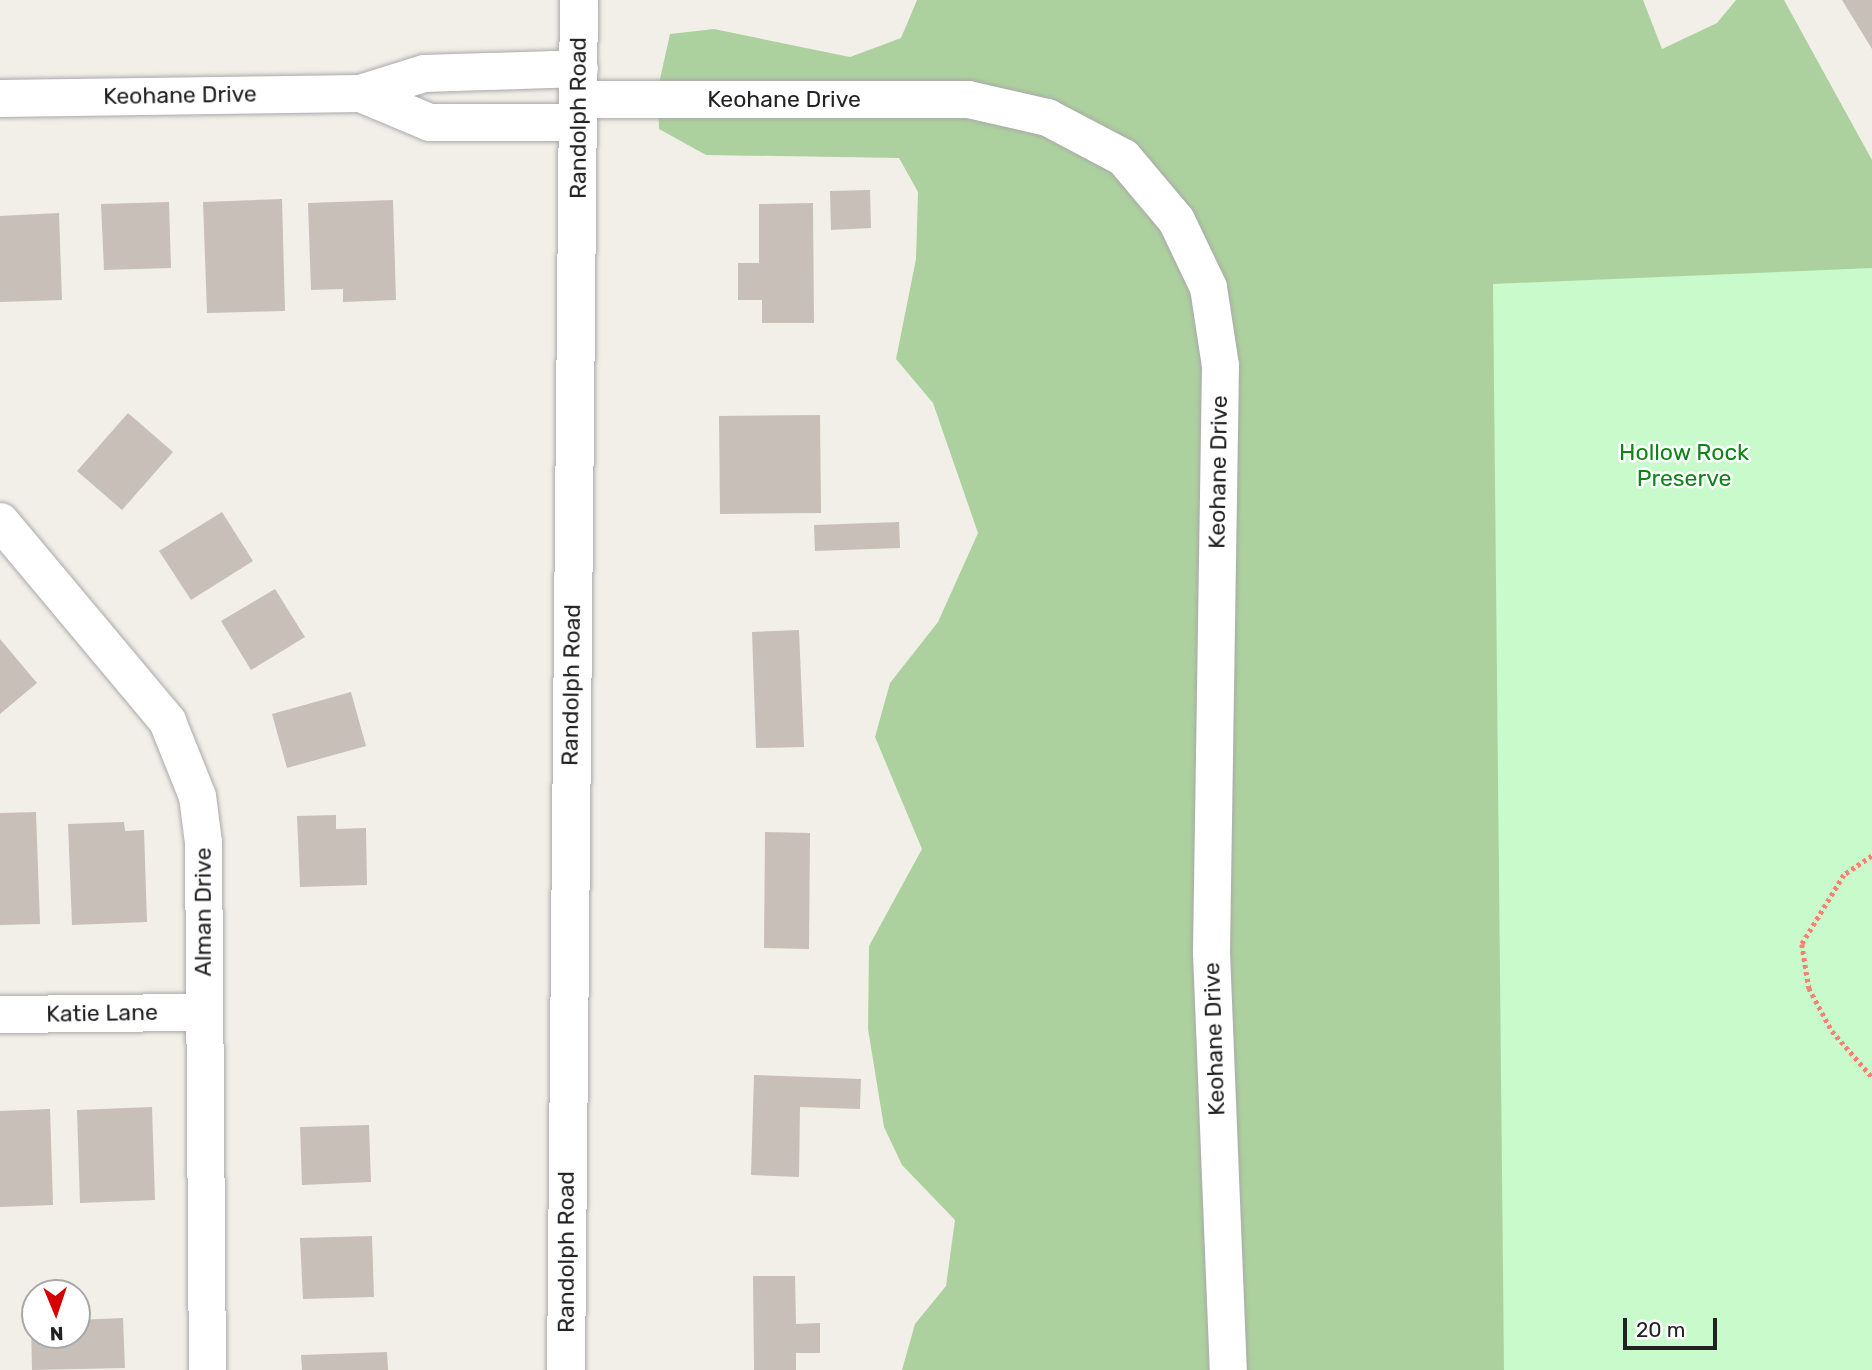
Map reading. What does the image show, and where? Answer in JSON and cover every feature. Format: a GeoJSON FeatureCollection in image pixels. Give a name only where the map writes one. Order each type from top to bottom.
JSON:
{"type":"FeatureCollection","features":[{"type":"Feature","properties":{"kind":"street","name":"Randolph Road"},"geometry":{"type":"LineString","coordinates":[[566,1370],[579,0]]}},
{"type":"Feature","properties":{"kind":"street","name":"Keohane Drive"},"geometry":{"type":"LineString","coordinates":[[0,98],[360,93],[424,73],[578,96],[968,99],[1047,117],[1124,157],[1177,220],[1208,287],[1220,365],[1211,952],[1228,1370]]}},
{"type":"Feature","properties":{"kind":"street","name":"Keohane Drive"},"geometry":{"type":"LineString","coordinates":[[360,93],[429,122],[578,96]]}},
{"type":"Feature","properties":{"kind":"street","name":"Alman Drive"},"geometry":{"type":"LineString","coordinates":[[0,521],[144,689],[186,757],[203,842],[207,1370]]}},
{"type":"Feature","properties":{"kind":"street","name":"Katie Lane"},"geometry":{"type":"LineString","coordinates":[[0,1014],[203,1012]]}},
{"type":"Feature","properties":{"kind":"path"},"geometry":{"type":"LineString","coordinates":[[1872,856],[1844,875],[1802,944],[1809,988],[1832,1031],[1872,1077]]}},
{"type":"Feature","properties":{"kind":"green space"},"geometry":{"type":"Polygon","coordinates":[[[917,0],[1643,0],[1662,49],[1717,23],[1736,0],[1784,0],[1872,160],[1872,1370],[902,1370],[915,1324],[946,1286],[955,1220],[902,1165],[884,1127],[868,1029],[869,946],[922,849],[875,737],[890,683],[938,622],[978,533],[933,403],[896,359],[916,259],[918,192],[899,158],[706,155],[659,129],[658,88],[670,34],[714,29],[850,57],[901,38],[917,0]]]}},
{"type":"Feature","properties":{"kind":"green space","name":"Hollow Rock Preserve"},"geometry":{"type":"Polygon","coordinates":[[[1872,268],[1872,1370],[1504,1370],[1493,284],[1872,268]]]}},
{"type":"Feature","properties":{"kind":"building"},"geometry":{"type":"Polygon","coordinates":[[[1842,0],[1872,0],[1872,49],[1842,0]]]}},
{"type":"Feature","properties":{"kind":"building"},"geometry":{"type":"Polygon","coordinates":[[[870,190],[871,228],[831,230],[830,191],[870,190]]]}},
{"type":"Feature","properties":{"kind":"building"},"geometry":{"type":"Polygon","coordinates":[[[282,199],[285,311],[207,313],[203,202],[282,199]]]}},
{"type":"Feature","properties":{"kind":"building"},"geometry":{"type":"Polygon","coordinates":[[[393,200],[396,300],[343,302],[343,289],[311,290],[308,203],[393,200]]]}},
{"type":"Feature","properties":{"kind":"building"},"geometry":{"type":"Polygon","coordinates":[[[169,202],[171,268],[104,270],[101,204],[169,202]]]}},
{"type":"Feature","properties":{"kind":"building"},"geometry":{"type":"Polygon","coordinates":[[[813,203],[814,323],[762,323],[762,300],[738,300],[738,263],[759,263],[759,204],[813,203]]]}},
{"type":"Feature","properties":{"kind":"building"},"geometry":{"type":"Polygon","coordinates":[[[59,213],[62,300],[0,302],[0,216],[59,213]]]}},
{"type":"Feature","properties":{"kind":"building"},"geometry":{"type":"Polygon","coordinates":[[[128,413],[173,452],[122,510],[77,471],[128,413]]]}},
{"type":"Feature","properties":{"kind":"building"},"geometry":{"type":"Polygon","coordinates":[[[820,415],[821,513],[720,514],[719,416],[820,415]]]}},
{"type":"Feature","properties":{"kind":"building"},"geometry":{"type":"Polygon","coordinates":[[[222,512],[253,561],[191,600],[159,551],[222,512]]]}},
{"type":"Feature","properties":{"kind":"building"},"geometry":{"type":"Polygon","coordinates":[[[899,522],[900,548],[815,551],[814,525],[899,522]]]}},
{"type":"Feature","properties":{"kind":"building"},"geometry":{"type":"Polygon","coordinates":[[[275,589],[305,637],[251,670],[221,621],[275,589]]]}},
{"type":"Feature","properties":{"kind":"building"},"geometry":{"type":"Polygon","coordinates":[[[799,630],[804,747],[756,748],[752,632],[799,630]]]}},
{"type":"Feature","properties":{"kind":"building"},"geometry":{"type":"Polygon","coordinates":[[[0,639],[37,683],[0,714],[0,639]]]}},
{"type":"Feature","properties":{"kind":"building"},"geometry":{"type":"Polygon","coordinates":[[[351,692],[366,746],[287,768],[272,714],[351,692]]]}},
{"type":"Feature","properties":{"kind":"building"},"geometry":{"type":"Polygon","coordinates":[[[36,812],[40,924],[0,925],[0,813],[36,812]]]}},
{"type":"Feature","properties":{"kind":"building"},"geometry":{"type":"Polygon","coordinates":[[[336,815],[336,829],[366,828],[367,885],[300,887],[297,816],[336,815]]]}},
{"type":"Feature","properties":{"kind":"building"},"geometry":{"type":"Polygon","coordinates":[[[124,822],[125,831],[144,830],[147,922],[72,925],[68,824],[124,822]]]}},
{"type":"Feature","properties":{"kind":"building"},"geometry":{"type":"Polygon","coordinates":[[[765,832],[810,833],[809,949],[764,948],[765,832]]]}},
{"type":"Feature","properties":{"kind":"building"},"geometry":{"type":"Polygon","coordinates":[[[754,1075],[861,1079],[860,1109],[800,1107],[799,1177],[751,1175],[754,1075]]]}},
{"type":"Feature","properties":{"kind":"building"},"geometry":{"type":"Polygon","coordinates":[[[152,1107],[155,1200],[80,1203],[77,1110],[152,1107]]]}},
{"type":"Feature","properties":{"kind":"building"},"geometry":{"type":"Polygon","coordinates":[[[50,1109],[53,1205],[0,1207],[0,1111],[50,1109]]]}},
{"type":"Feature","properties":{"kind":"building"},"geometry":{"type":"Polygon","coordinates":[[[369,1125],[371,1182],[302,1185],[300,1127],[369,1125]]]}},
{"type":"Feature","properties":{"kind":"building"},"geometry":{"type":"Polygon","coordinates":[[[372,1236],[374,1297],[303,1299],[300,1238],[372,1236]]]}},
{"type":"Feature","properties":{"kind":"building"},"geometry":{"type":"Polygon","coordinates":[[[753,1276],[795,1276],[796,1324],[820,1323],[820,1353],[796,1353],[796,1370],[754,1370],[753,1276]]]}},
{"type":"Feature","properties":{"kind":"building"},"geometry":{"type":"Polygon","coordinates":[[[123,1318],[125,1368],[32,1370],[32,1349],[91,1349],[91,1319],[123,1318]]]}},
{"type":"Feature","properties":{"kind":"building"},"geometry":{"type":"Polygon","coordinates":[[[387,1352],[388,1370],[302,1370],[301,1355],[387,1352]]]}}]}
